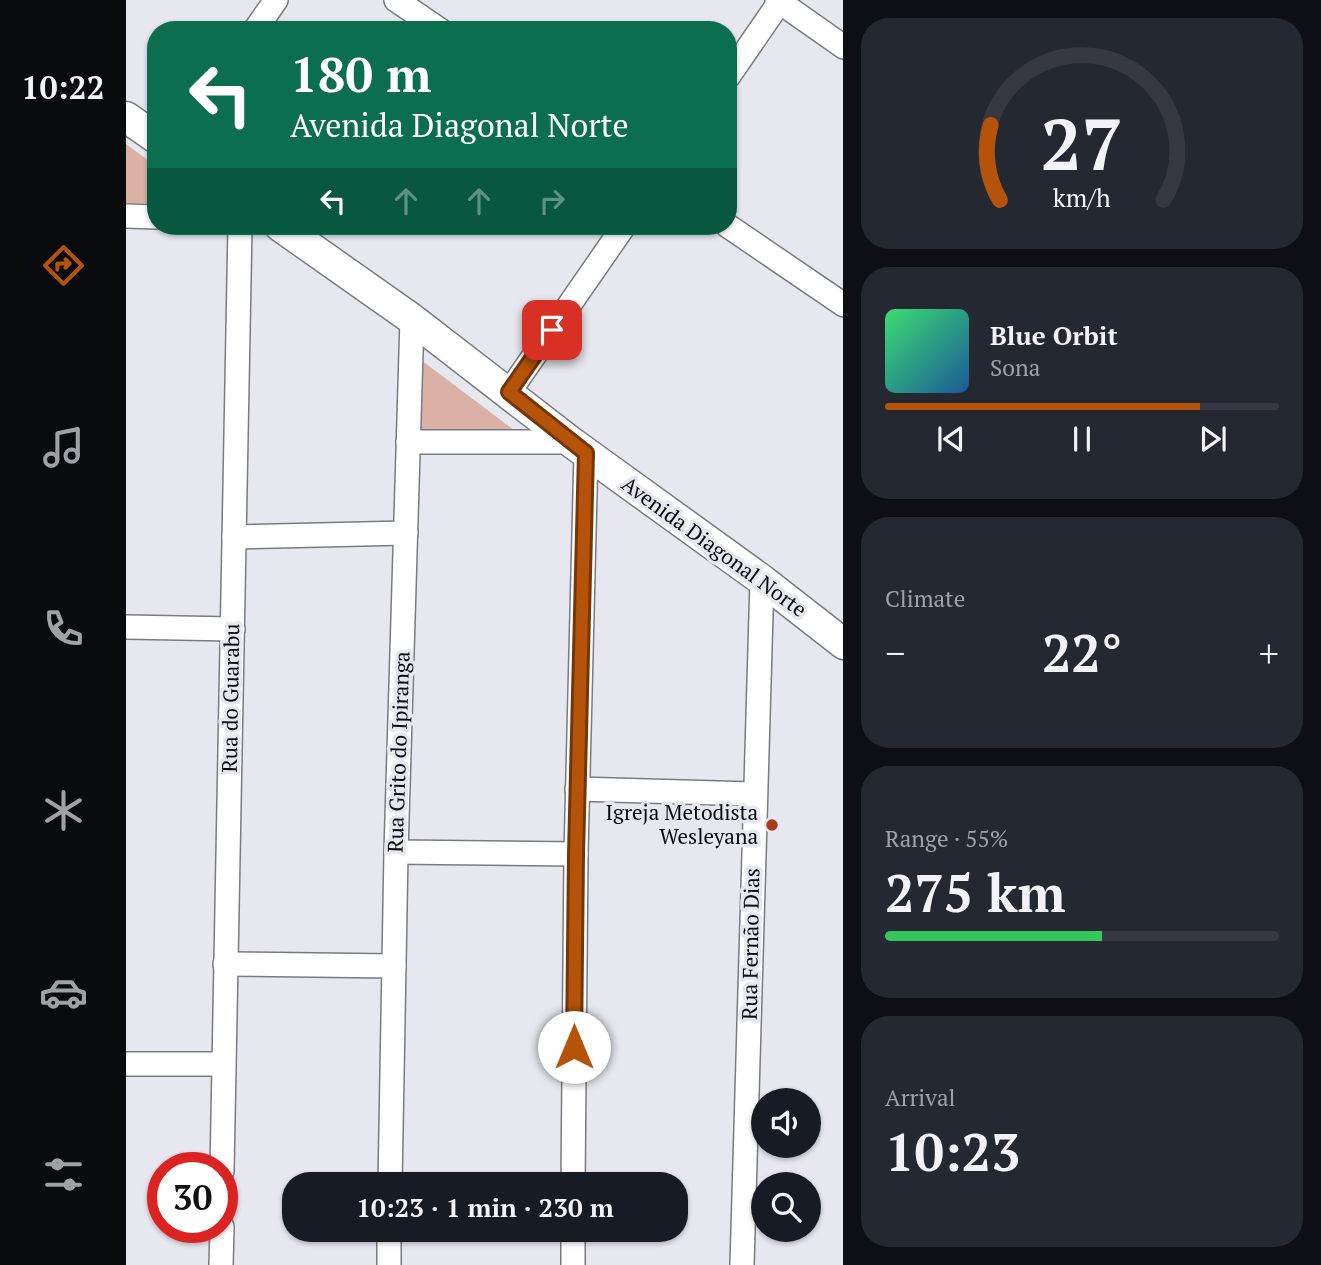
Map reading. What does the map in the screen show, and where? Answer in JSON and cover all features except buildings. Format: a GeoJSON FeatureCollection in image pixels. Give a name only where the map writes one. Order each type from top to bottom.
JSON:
{"type":"FeatureCollection","features":[{"type":"Feature","properties":{"kind":"street"},"geometry":{"type":"LineString","coordinates":[[261,21],[276,0]]}},
{"type":"Feature","properties":{"kind":"street"},"geometry":{"type":"LineString","coordinates":[[396,0],[427,21]]}},
{"type":"Feature","properties":{"kind":"street"},"geometry":{"type":"LineString","coordinates":[[737,64],[779,1],[843,47]]}},
{"type":"Feature","properties":{"kind":"street"},"geometry":{"type":"LineString","coordinates":[[126,117],[147,132]]}},
{"type":"Feature","properties":{"kind":"street"},"geometry":{"type":"LineString","coordinates":[[126,216],[147,217]]}},
{"type":"Feature","properties":{"kind":"street"},"geometry":{"type":"LineString","coordinates":[[737,233],[843,306]]}},
{"type":"Feature","properties":{"kind":"street","name":"Rua do Guarabu"},"geometry":{"type":"LineString","coordinates":[[222,1152],[240,235]]}},
{"type":"Feature","properties":{"kind":"street","name":"Avenida Diagonal Norte"},"geometry":{"type":"LineString","coordinates":[[293,235],[412,319],[578,447],[762,580],[843,644]]}},
{"type":"Feature","properties":{"kind":"street"},"geometry":{"type":"LineString","coordinates":[[509,392],[618,235]]}},
{"type":"Feature","properties":{"kind":"street","name":"Rua Grito do Ipiranga"},"geometry":{"type":"LineString","coordinates":[[390,1172],[396,852],[412,319]]}},
{"type":"Feature","properties":{"kind":"street"},"geometry":{"type":"LineString","coordinates":[[408,442],[578,447],[573,1172]]}},
{"type":"Feature","properties":{"kind":"street"},"geometry":{"type":"LineString","coordinates":[[234,537],[406,533]]}},
{"type":"Feature","properties":{"kind":"street","name":"Rua Fernão Dias"},"geometry":{"type":"LineString","coordinates":[[742,1265],[753,794],[762,580]]}},
{"type":"Feature","properties":{"kind":"street"},"geometry":{"type":"LineString","coordinates":[[126,627],[233,629]]}},
{"type":"Feature","properties":{"kind":"street"},"geometry":{"type":"LineString","coordinates":[[577,789],[753,794]]}},
{"type":"Feature","properties":{"kind":"street"},"geometry":{"type":"LineString","coordinates":[[396,852],[576,854]]}},
{"type":"Feature","properties":{"kind":"street"},"geometry":{"type":"LineString","coordinates":[[225,964],[394,966]]}},
{"type":"Feature","properties":{"kind":"street"},"geometry":{"type":"LineString","coordinates":[[126,1064],[223,1064]]}},
{"type":"Feature","properties":{"kind":"street"},"geometry":{"type":"LineString","coordinates":[[388,1265],[389,1242]]}},
{"type":"Feature","properties":{"kind":"street"},"geometry":{"type":"LineString","coordinates":[[573,1242],[573,1265]]}},
{"type":"Feature","properties":{"kind":"street"},"geometry":{"type":"LineString","coordinates":[[221,1265],[222,1243]]}},
{"type":"Feature","properties":{"kind":"shaded area"},"geometry":{"type":"Polygon","coordinates":[[[126,144],[147,159],[147,204],[126,203],[126,144]]]}},
{"type":"Feature","properties":{"kind":"shaded area"},"geometry":{"type":"Polygon","coordinates":[[[421,360],[518,433],[421,431],[421,360]]]}},
{"type":"Feature","properties":{"kind":"place","name":"Igreja Metodista Wesleyana"},"geometry":{"type":"Point","coordinates":[772,825]}},
{"type":"Feature","properties":{"kind":"route"},"geometry":{"type":"LineString","coordinates":[[552,330],[509,392],[586,453],[574,1047]]}}]}
